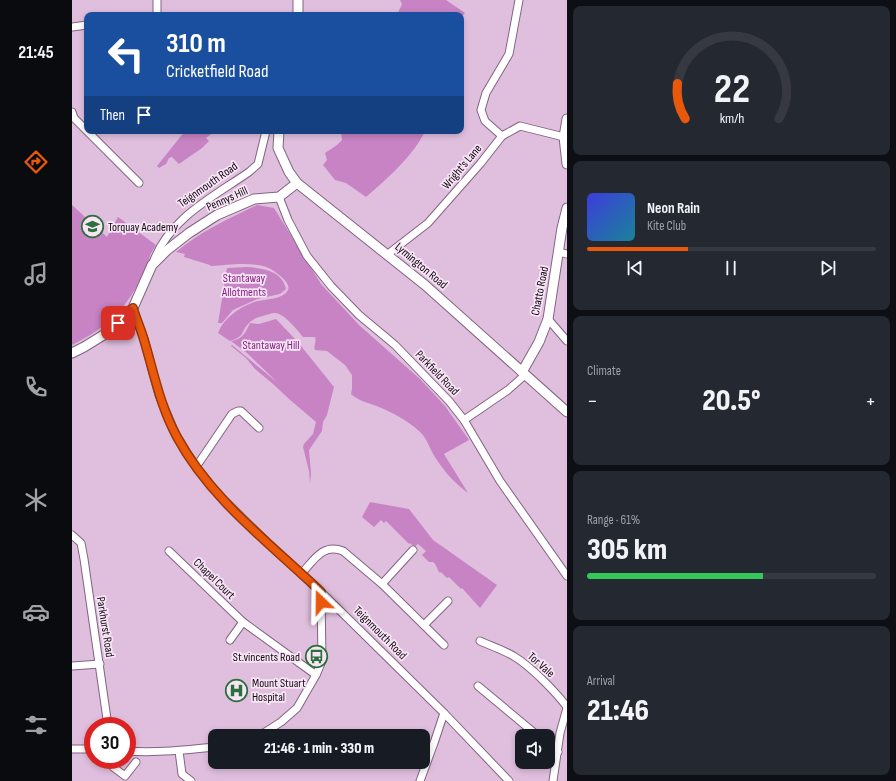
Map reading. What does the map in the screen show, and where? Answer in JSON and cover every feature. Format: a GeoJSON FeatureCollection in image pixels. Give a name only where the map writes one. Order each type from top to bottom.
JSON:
{"type":"FeatureCollection","features":[{"type":"Feature","properties":{"kind":"street"},"geometry":{"type":"LineString","coordinates":[[157,0],[157,12]]}},
{"type":"Feature","properties":{"kind":"street"},"geometry":{"type":"LineString","coordinates":[[298,0],[298,12]]}},
{"type":"Feature","properties":{"kind":"street"},"geometry":{"type":"LineString","coordinates":[[502,136],[485,121],[481,110],[486,93],[509,54],[519,0]]}},
{"type":"Feature","properties":{"kind":"street"},"geometry":{"type":"LineString","coordinates":[[72,27],[84,25]]}},
{"type":"Feature","properties":{"kind":"street"},"geometry":{"type":"LineString","coordinates":[[72,112],[74,118],[84,128]]}},
{"type":"Feature","properties":{"kind":"street"},"geometry":{"type":"LineString","coordinates":[[567,119],[564,137],[567,164]]}},
{"type":"Feature","properties":{"kind":"street","name":"Wright's Lane"},"geometry":{"type":"LineString","coordinates":[[388,254],[428,223],[480,164],[502,136],[520,126],[564,137]]}},
{"type":"Feature","properties":{"kind":"street"},"geometry":{"type":"LineString","coordinates":[[90,134],[139,183]]}},
{"type":"Feature","properties":{"kind":"street","name":"Teignmouth Road"},"geometry":{"type":"LineString","coordinates":[[265,134],[258,164],[249,172],[184,216],[164,239],[133,308],[144,339],[159,395],[177,437],[196,467],[218,494],[266,542],[302,573],[444,713],[508,781]]}},
{"type":"Feature","properties":{"kind":"street","name":"Lymington Road"},"geometry":{"type":"LineString","coordinates":[[279,134],[278,148],[288,172],[297,183],[426,285],[567,412]]}},
{"type":"Feature","properties":{"kind":"street"},"geometry":{"type":"LineString","coordinates":[[280,197],[297,183]]}},
{"type":"Feature","properties":{"kind":"street","name":"Pennys Hill"},"geometry":{"type":"LineString","coordinates":[[152,265],[166,251],[216,214],[254,199],[280,197]]}},
{"type":"Feature","properties":{"kind":"street","name":"Parkfield Road"},"geometry":{"type":"LineString","coordinates":[[280,197],[288,220],[307,256],[331,286],[359,315],[395,345],[428,378],[464,420],[500,481],[567,576]]}},
{"type":"Feature","properties":{"kind":"street","name":"Chatto Road"},"geometry":{"type":"LineString","coordinates":[[524,374],[548,319],[563,253],[562,228],[567,208]]}},
{"type":"Feature","properties":{"kind":"street"},"geometry":{"type":"LineString","coordinates":[[72,353],[110,331],[133,308]]}},
{"type":"Feature","properties":{"kind":"street"},"geometry":{"type":"LineString","coordinates":[[548,319],[567,341]]}},
{"type":"Feature","properties":{"kind":"street"},"geometry":{"type":"LineString","coordinates":[[464,420],[508,390],[524,374]]}},
{"type":"Feature","properties":{"kind":"street"},"geometry":{"type":"LineString","coordinates":[[196,467],[232,414],[241,411],[259,428]]}},
{"type":"Feature","properties":{"kind":"street","name":"Parkhurst Road"},"geometry":{"type":"LineString","coordinates":[[72,535],[80,544],[84,559],[107,717]]}},
{"type":"Feature","properties":{"kind":"street"},"geometry":{"type":"LineString","coordinates":[[302,573],[323,551],[329,548],[344,551],[382,584],[444,645]]}},
{"type":"Feature","properties":{"kind":"street"},"geometry":{"type":"LineString","coordinates":[[382,584],[413,550]]}},
{"type":"Feature","properties":{"kind":"street","name":"Chapel Court"},"geometry":{"type":"LineString","coordinates":[[169,551],[243,622],[316,675]]}},
{"type":"Feature","properties":{"kind":"street"},"geometry":{"type":"LineString","coordinates":[[270,729],[281,722],[297,708],[316,675],[322,660],[321,592]]}},
{"type":"Feature","properties":{"kind":"street"},"geometry":{"type":"LineString","coordinates":[[424,625],[448,601]]}},
{"type":"Feature","properties":{"kind":"street"},"geometry":{"type":"LineString","coordinates":[[230,640],[243,622]]}},
{"type":"Feature","properties":{"kind":"street","name":"Tor Vale"},"geometry":{"type":"LineString","coordinates":[[480,641],[515,657],[530,669],[559,697],[567,708],[560,733],[554,781]]}},
{"type":"Feature","properties":{"kind":"street"},"geometry":{"type":"LineString","coordinates":[[72,666],[100,664]]}},
{"type":"Feature","properties":{"kind":"street"},"geometry":{"type":"LineString","coordinates":[[478,686],[530,729]]}},
{"type":"Feature","properties":{"kind":"street"},"geometry":{"type":"LineString","coordinates":[[420,781],[444,713]]}},
{"type":"Feature","properties":{"kind":"street"},"geometry":{"type":"LineString","coordinates":[[136,752],[179,751],[208,748]]}},
{"type":"Feature","properties":{"kind":"street"},"geometry":{"type":"LineString","coordinates":[[72,749],[84,749]]}},
{"type":"Feature","properties":{"kind":"street"},"geometry":{"type":"LineString","coordinates":[[179,751],[181,778],[191,781]]}},
{"type":"Feature","properties":{"kind":"street"},"geometry":{"type":"LineString","coordinates":[[116,769],[125,776],[130,769]]}},
{"type":"Feature","properties":{"kind":"green space"},"geometry":{"type":"Polygon","coordinates":[[[400,0],[446,0],[464,12],[398,12],[402,4],[400,0]]]}},
{"type":"Feature","properties":{"kind":"green space"},"geometry":{"type":"Polygon","coordinates":[[[183,134],[211,134],[206,138],[209,141],[202,148],[179,164],[172,157],[169,158],[166,164],[159,168],[157,166],[183,134]]]}},
{"type":"Feature","properties":{"kind":"green space"},"geometry":{"type":"Polygon","coordinates":[[[341,134],[423,134],[407,158],[391,175],[366,197],[346,183],[335,180],[323,165],[327,160],[325,153],[342,140],[341,134]]]}},
{"type":"Feature","properties":{"kind":"green space"},"geometry":{"type":"Polygon","coordinates":[[[72,205],[107,237],[118,217],[156,245],[133,292],[118,313],[98,330],[72,345],[72,205]]]}},
{"type":"Feature","properties":{"kind":"green space"},"geometry":{"type":"Polygon","coordinates":[[[257,205],[274,208],[321,284],[359,325],[420,379],[445,406],[469,440],[444,454],[468,493],[443,469],[425,438],[410,423],[395,414],[361,400],[351,394],[352,375],[345,365],[327,351],[315,350],[315,337],[303,337],[282,316],[274,313],[252,320],[246,326],[241,335],[230,341],[218,333],[228,318],[237,310],[254,302],[282,296],[288,290],[288,285],[274,271],[260,265],[244,264],[211,266],[184,257],[185,254],[176,252],[225,220],[257,205]]]}},
{"type":"Feature","properties":{"kind":"green space","name":"Stantaway Allotments"},"geometry":{"type":"Polygon","coordinates":[[[246,267],[265,269],[276,274],[284,283],[286,289],[280,294],[257,299],[233,310],[222,323],[218,323],[227,268],[246,267]]]}},
{"type":"Feature","properties":{"kind":"green space","name":"Stantaway Hill"},"geometry":{"type":"Polygon","coordinates":[[[276,319],[297,341],[334,387],[327,415],[323,422],[322,431],[309,450],[311,474],[310,483],[309,471],[303,447],[313,434],[316,422],[231,346],[232,345],[278,383],[247,353],[231,341],[241,337],[250,323],[259,324],[276,319]]]}},
{"type":"Feature","properties":{"kind":"green space"},"geometry":{"type":"Polygon","coordinates":[[[370,502],[409,509],[433,540],[497,585],[480,608],[462,588],[461,589],[449,577],[447,578],[441,572],[440,573],[433,562],[429,562],[422,555],[426,551],[418,544],[414,547],[410,543],[409,544],[386,521],[384,523],[381,520],[374,527],[362,517],[370,502]]]}},
{"type":"Feature","properties":{"kind":"place","name":"Torquay Academy"},"geometry":{"type":"Point","coordinates":[92,227]}},
{"type":"Feature","properties":{"kind":"place","name":"St.vincents Road"},"geometry":{"type":"Point","coordinates":[316,657]}},
{"type":"Feature","properties":{"kind":"place","name":"Mount Stuart Hospital"},"geometry":{"type":"Point","coordinates":[236,690]}},
{"type":"Feature","properties":{"kind":"route"},"geometry":{"type":"LineString","coordinates":[[118,323],[133,308],[144,339],[159,395],[177,437],[196,467],[218,494],[266,542],[302,573],[321,592],[321,602]]}}]}
